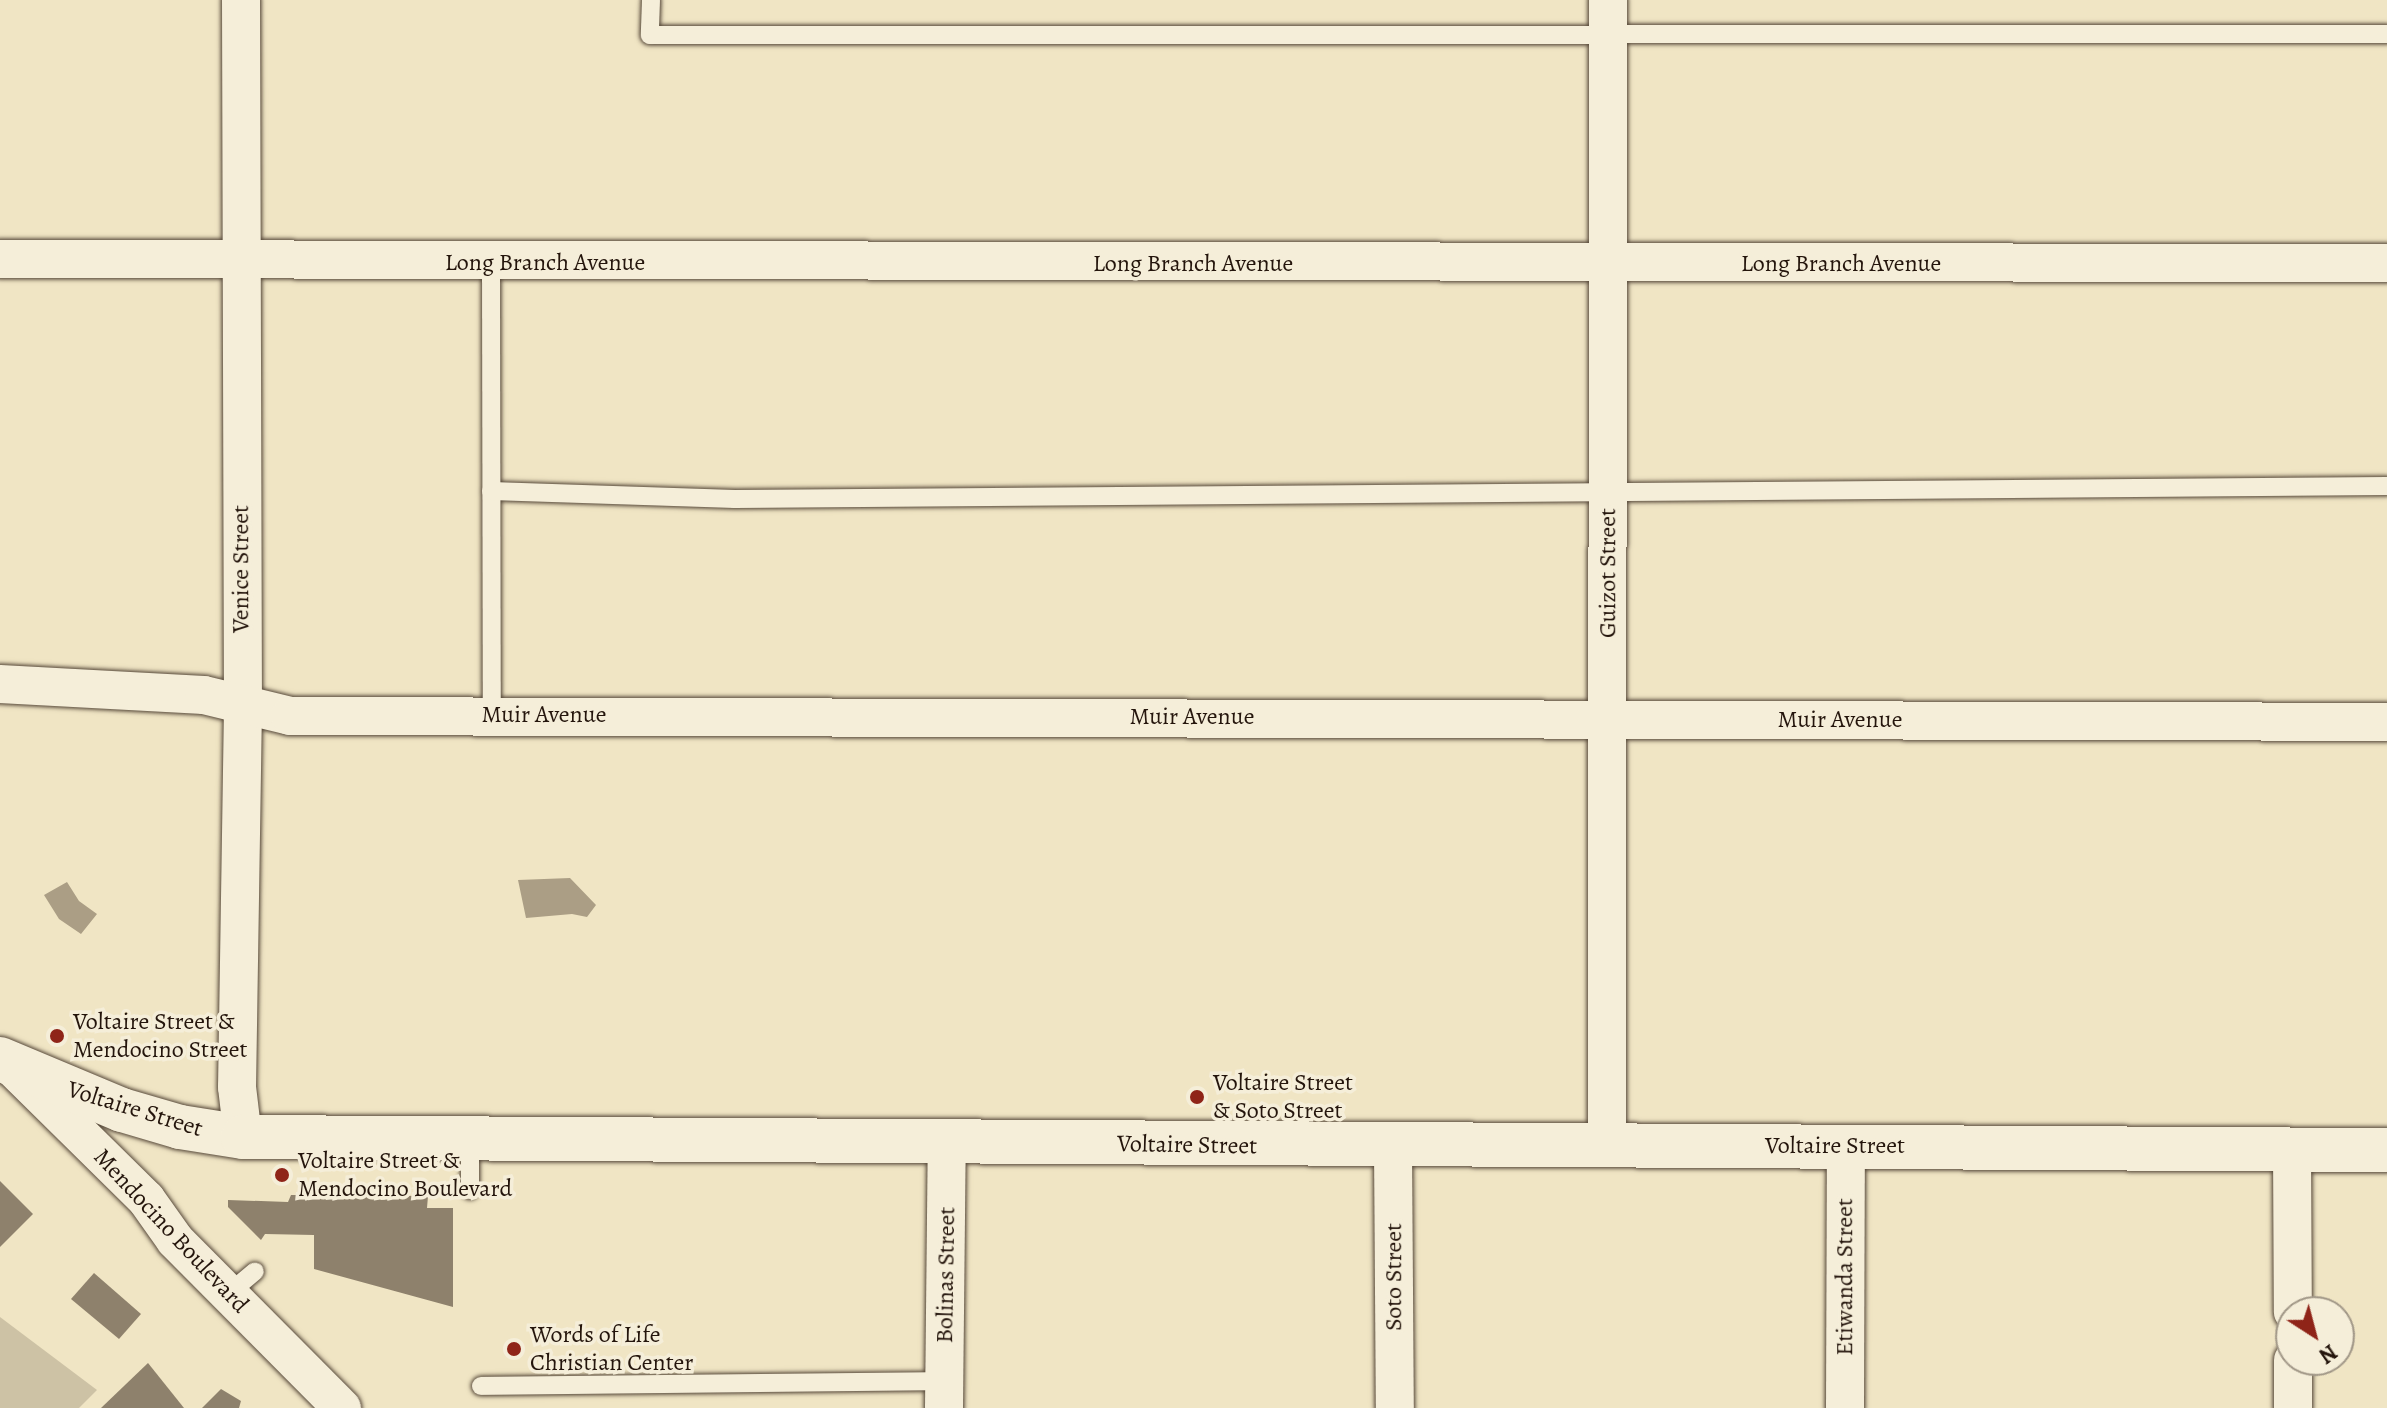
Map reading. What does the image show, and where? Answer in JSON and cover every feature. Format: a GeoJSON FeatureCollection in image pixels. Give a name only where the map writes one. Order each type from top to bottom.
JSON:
{"type":"FeatureCollection","features":[{"type":"Feature","properties":{"kind":"main road","name":"Voltaire Street"},"geometry":{"type":"LineString","coordinates":[[2,1058],[122,1110],[180,1127],[243,1137],[1393,1147],[2387,1150]]}},
{"type":"Feature","properties":{"kind":"street","name":"Venice Street"},"geometry":{"type":"LineString","coordinates":[[241,0],[239,262],[243,707],[237,1087],[243,1137]]}},
{"type":"Feature","properties":{"kind":"street","name":"Guizot Street"},"geometry":{"type":"LineString","coordinates":[[1607,1146],[1608,0]]}},
{"type":"Feature","properties":{"kind":"street","name":"Long Branch Avenue"},"geometry":{"type":"LineString","coordinates":[[0,259],[1606,265],[2387,263]]}},
{"type":"Feature","properties":{"kind":"street","name":"Muir Avenue"},"geometry":{"type":"LineString","coordinates":[[0,684],[204,695],[243,707],[290,716],[2387,722]]}},
{"type":"Feature","properties":{"kind":"street","name":"Mendocino Boulevard"},"geometry":{"type":"LineString","coordinates":[[2,1058],[146,1199],[175,1240],[241,1282],[342,1408]]}},
{"type":"Feature","properties":{"kind":"street","name":"Bolinas Street"},"geometry":{"type":"LineString","coordinates":[[944,1395],[947,1141]]}},
{"type":"Feature","properties":{"kind":"street","name":"Etiwanda Street"},"geometry":{"type":"LineString","coordinates":[[1845,1408],[1846,1146]]}},
{"type":"Feature","properties":{"kind":"street","name":"Soto Street"},"geometry":{"type":"LineString","coordinates":[[1393,1147],[1395,1408]]}},
{"type":"Feature","properties":{"kind":"street"},"geometry":{"type":"LineString","coordinates":[[2292,1148],[2293,1296]]}},
{"type":"Feature","properties":{"kind":"street"},"geometry":{"type":"LineString","coordinates":[[2293,1376],[2293,1408]]}},
{"type":"Feature","properties":{"kind":"lane"},"geometry":{"type":"LineString","coordinates":[[651,0],[650,35],[1609,37],[2387,34]]}},
{"type":"Feature","properties":{"kind":"lane"},"geometry":{"type":"LineString","coordinates":[[491,262],[492,715]]}},
{"type":"Feature","properties":{"kind":"lane"},"geometry":{"type":"LineString","coordinates":[[491,491],[735,499],[2387,486]]}},
{"type":"Feature","properties":{"kind":"lane"},"geometry":{"type":"LineString","coordinates":[[470,1138],[470,1190]]}},
{"type":"Feature","properties":{"kind":"lane"},"geometry":{"type":"LineString","coordinates":[[481,1386],[944,1395]]}},
{"type":"Feature","properties":{"kind":"shaded area"},"geometry":{"type":"Polygon","coordinates":[[[570,878],[596,905],[587,917],[572,914],[526,918],[518,880],[570,878]]]}},
{"type":"Feature","properties":{"kind":"shaded area"},"geometry":{"type":"Polygon","coordinates":[[[67,882],[79,901],[97,914],[81,934],[59,919],[44,895],[67,882]]]}},
{"type":"Feature","properties":{"kind":"shaded area"},"geometry":{"type":"Polygon","coordinates":[[[0,1317],[97,1390],[79,1408],[0,1408],[0,1317]]]}},
{"type":"Feature","properties":{"kind":"building"},"geometry":{"type":"Polygon","coordinates":[[[0,1181],[33,1214],[0,1247],[0,1181]]]}},
{"type":"Feature","properties":{"kind":"building"},"geometry":{"type":"Polygon","coordinates":[[[291,1195],[428,1196],[427,1208],[453,1208],[453,1307],[314,1269],[314,1235],[265,1234],[261,1240],[228,1207],[228,1200],[288,1202],[291,1195]]]}},
{"type":"Feature","properties":{"kind":"building"},"geometry":{"type":"Polygon","coordinates":[[[94,1273],[141,1314],[119,1339],[71,1299],[94,1273]]]}},
{"type":"Feature","properties":{"kind":"building"},"geometry":{"type":"Polygon","coordinates":[[[148,1363],[184,1408],[101,1408],[148,1363]]]}},
{"type":"Feature","properties":{"kind":"building"},"geometry":{"type":"Polygon","coordinates":[[[221,1389],[241,1401],[239,1408],[202,1408],[221,1389]]]}},
{"type":"Feature","properties":{"kind":"place","name":"Voltaire Street & Mendocino Street"},"geometry":{"type":"Point","coordinates":[57,1036]}},
{"type":"Feature","properties":{"kind":"place","name":"Voltaire Street & Soto Street"},"geometry":{"type":"Point","coordinates":[1197,1097]}},
{"type":"Feature","properties":{"kind":"place","name":"Voltaire Street & Mendocino Boulevard"},"geometry":{"type":"Point","coordinates":[282,1175]}},
{"type":"Feature","properties":{"kind":"place","name":"Words of Life Christian Center"},"geometry":{"type":"Point","coordinates":[514,1349]}}]}
